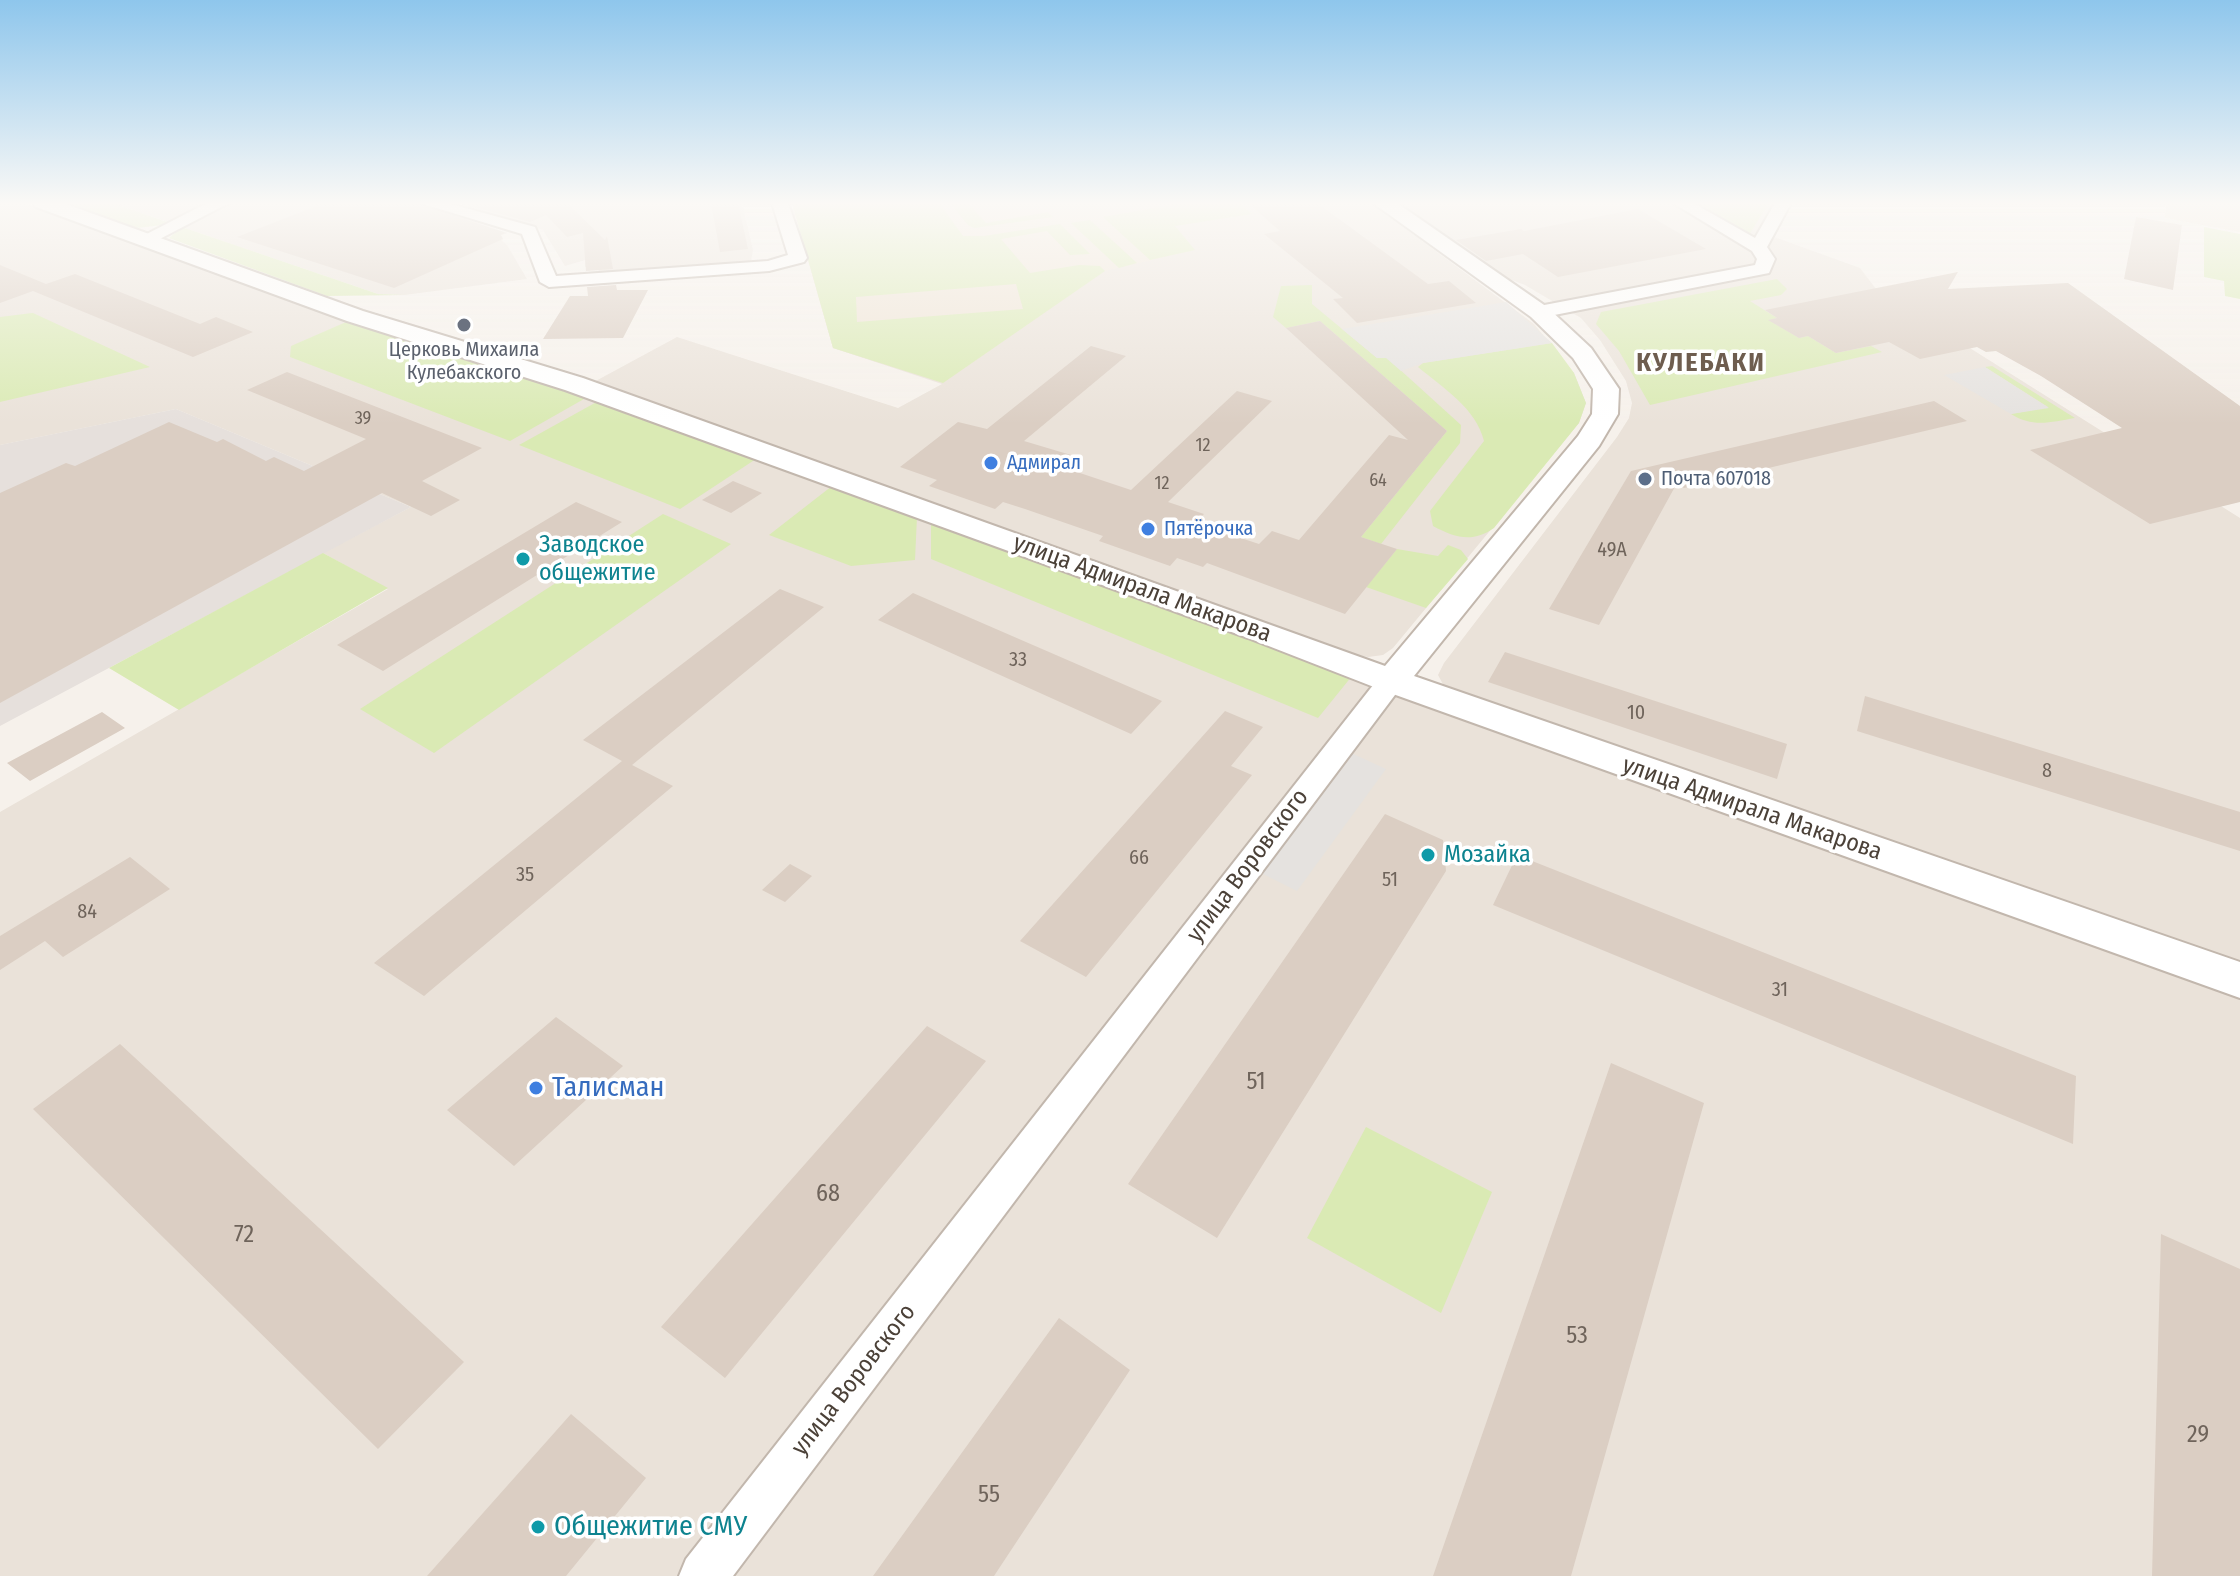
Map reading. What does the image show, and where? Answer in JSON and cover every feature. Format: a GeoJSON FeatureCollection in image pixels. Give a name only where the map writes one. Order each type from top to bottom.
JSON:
{"type":"FeatureCollection","features":[{"type":"Feature","properties":{"kind":"street","name":"улица Адмирала Макарова"},"geometry":{"type":"LineString","coordinates":[[248,277],[355,316],[574,384],[1391,681],[2240,980]]}},
{"type":"Feature","properties":{"kind":"street"},"geometry":{"type":"LineString","coordinates":[[547,277],[549,282],[624,277]]}},
{"type":"Feature","properties":{"kind":"street","name":"улица Воровского"},"geometry":{"type":"LineString","coordinates":[[703,1576],[1391,681],[1589,440],[1605,414],[1606,389],[1582,353],[1539,312],[1488,277]]}},
{"type":"Feature","properties":{"kind":"street"},"geometry":{"type":"LineString","coordinates":[[1539,312],[1724,277]]}},
{"type":"Feature","properties":{"kind":"shaded area"},"geometry":{"type":"Polygon","coordinates":[[[0,277],[227,277],[361,325],[610,406],[2240,996],[2240,1576],[0,1576],[0,812],[388,589],[323,553],[411,507],[176,409],[0,445],[0,277]]]}},
{"type":"Feature","properties":{"kind":"shaded area"},"geometry":{"type":"Polygon","coordinates":[[[327,277],[526,277],[527,279],[404,295],[378,294],[327,277]]]}},
{"type":"Feature","properties":{"kind":"shaded area"},"geometry":{"type":"Polygon","coordinates":[[[813,277],[1470,277],[1534,324],[1574,373],[1586,403],[1579,423],[1393,648],[1383,655],[1368,657],[1348,653],[592,383],[677,337],[898,408],[942,384],[833,348],[813,277]]]}},
{"type":"Feature","properties":{"kind":"shaded area"},"geometry":{"type":"Polygon","coordinates":[[[813,277],[1097,277],[943,383],[833,348],[813,277]]]}},
{"type":"Feature","properties":{"kind":"shaded area"},"geometry":{"type":"Polygon","coordinates":[[[1503,277],[1867,277],[1876,289],[2240,518],[2240,967],[1444,686],[1438,675],[1444,663],[1629,418],[1632,403],[1626,381],[1600,340],[1581,318],[1525,285],[1503,277]]]}},
{"type":"Feature","properties":{"kind":"shaded area"},"geometry":{"type":"Polygon","coordinates":[[[1506,302],[1552,343],[1423,363],[1401,371],[1386,358],[1377,358],[1342,329],[1506,302]]]}},
{"type":"Feature","properties":{"kind":"shaded area"},"geometry":{"type":"Polygon","coordinates":[[[1985,367],[2049,408],[2011,414],[1944,375],[1985,367]]]}},
{"type":"Feature","properties":{"kind":"shaded area"},"geometry":{"type":"Polygon","coordinates":[[[176,409],[411,507],[0,726],[0,445],[176,409]]]}},
{"type":"Feature","properties":{"kind":"shaded area"},"geometry":{"type":"Polygon","coordinates":[[[1349,752],[1386,769],[1297,891],[1257,871],[1349,752]]]}},
{"type":"Feature","properties":{"kind":"green space"},"geometry":{"type":"Polygon","coordinates":[[[274,277],[327,277],[378,294],[404,295],[327,296],[274,277]]]}},
{"type":"Feature","properties":{"kind":"green space"},"geometry":{"type":"Polygon","coordinates":[[[813,277],[1097,277],[943,383],[833,348],[813,277]],[[1016,284],[856,297],[857,322],[1023,309],[1016,284]]]}},
{"type":"Feature","properties":{"kind":"green space"},"geometry":{"type":"Polygon","coordinates":[[[2204,277],[2240,277],[2240,299],[2225,296],[2224,281],[2204,277]]]}},
{"type":"Feature","properties":{"kind":"green space"},"geometry":{"type":"Polygon","coordinates":[[[1777,279],[1787,289],[1781,295],[1750,301],[1777,318],[1769,320],[1799,338],[1808,336],[1836,353],[1871,346],[1882,352],[1650,405],[1619,351],[1596,324],[1601,312],[1777,279]]]}},
{"type":"Feature","properties":{"kind":"green space"},"geometry":{"type":"Polygon","coordinates":[[[1312,285],[1312,304],[1377,358],[1386,357],[1461,425],[1460,443],[1381,544],[1361,537],[1447,431],[1320,321],[1286,328],[1273,317],[1281,286],[1312,285]]]}},
{"type":"Feature","properties":{"kind":"green space"},"geometry":{"type":"Polygon","coordinates":[[[32,313],[150,367],[0,402],[0,317],[32,313]]]}},
{"type":"Feature","properties":{"kind":"green space"},"geometry":{"type":"Polygon","coordinates":[[[353,319],[591,395],[510,441],[290,357],[291,346],[353,319]]]}},
{"type":"Feature","properties":{"kind":"green space"},"geometry":{"type":"Polygon","coordinates":[[[1552,343],[1574,373],[1586,403],[1579,423],[1494,528],[1479,536],[1464,537],[1433,526],[1430,511],[1484,441],[1474,418],[1466,409],[1418,367],[1423,363],[1552,343]]]}},
{"type":"Feature","properties":{"kind":"green space"},"geometry":{"type":"Polygon","coordinates":[[[1992,366],[2075,418],[2035,422],[2011,414],[2048,407],[1985,367],[1992,366]]]}},
{"type":"Feature","properties":{"kind":"green space"},"geometry":{"type":"Polygon","coordinates":[[[602,399],[759,457],[680,509],[519,445],[602,399]]]}},
{"type":"Feature","properties":{"kind":"green space"},"geometry":{"type":"Polygon","coordinates":[[[832,486],[917,517],[915,560],[851,566],[769,535],[832,486]]]}},
{"type":"Feature","properties":{"kind":"green space"},"geometry":{"type":"Polygon","coordinates":[[[663,514],[731,544],[434,753],[360,709],[663,514]]]}},
{"type":"Feature","properties":{"kind":"green space"},"geometry":{"type":"Polygon","coordinates":[[[931,523],[1352,676],[1318,718],[931,559],[931,523]]]}},
{"type":"Feature","properties":{"kind":"green space"},"geometry":{"type":"Polygon","coordinates":[[[1448,545],[1461,550],[1468,559],[1426,608],[1366,587],[1397,549],[1438,556],[1448,545]]]}},
{"type":"Feature","properties":{"kind":"green space"},"geometry":{"type":"Polygon","coordinates":[[[323,553],[388,588],[179,710],[109,668],[323,553]]]}},
{"type":"Feature","properties":{"kind":"green space"},"geometry":{"type":"Polygon","coordinates":[[[1366,1127],[1492,1192],[1441,1313],[1307,1238],[1366,1127]]]}},
{"type":"Feature","properties":{"kind":"building"},"geometry":{"type":"Polygon","coordinates":[[[0,277],[28,277],[46,284],[68,277],[81,277],[200,324],[216,317],[253,332],[193,357],[33,291],[0,303],[0,277]]]}},
{"type":"Feature","properties":{"kind":"building"},"geometry":{"type":"Polygon","coordinates":[[[359,277],[419,277],[394,288],[359,277]]]}},
{"type":"Feature","properties":{"kind":"building"},"geometry":{"type":"Polygon","coordinates":[[[1317,277],[1418,277],[1428,284],[1449,281],[1476,303],[1357,323],[1333,299],[1343,298],[1317,277]]]}},
{"type":"Feature","properties":{"kind":"building"},"geometry":{"type":"Polygon","coordinates":[[[1935,277],[1955,277],[1948,289],[2068,283],[2240,406],[2240,502],[2150,524],[2030,450],[2122,428],[2041,376],[1996,351],[1986,352],[1977,347],[1920,359],[1889,342],[1836,353],[1808,336],[1799,338],[1768,320],[1777,318],[1765,310],[1935,277]]]}},
{"type":"Feature","properties":{"kind":"building"},"geometry":{"type":"Polygon","coordinates":[[[2124,277],[2175,277],[2173,290],[2124,279],[2124,277]]]}},
{"type":"Feature","properties":{"kind":"building"},"geometry":{"type":"Polygon","coordinates":[[[616,285],[617,290],[648,290],[623,338],[543,339],[570,296],[588,296],[587,287],[616,285]]]}},
{"type":"Feature","properties":{"kind":"building"},"geometry":{"type":"Polygon","coordinates":[[[1320,321],[1447,431],[1361,537],[1397,549],[1345,614],[1207,563],[1203,567],[1177,558],[1170,566],[1099,541],[1103,536],[1025,509],[1003,502],[995,509],[929,486],[937,480],[900,467],[958,422],[987,429],[1091,346],[1126,356],[1024,441],[1081,458],[1068,469],[1131,490],[1237,391],[1272,401],[1168,502],[1204,514],[1195,523],[1259,544],[1272,531],[1299,540],[1389,435],[1408,440],[1286,328],[1320,321]]]}},
{"type":"Feature","properties":{"kind":"building"},"geometry":{"type":"Polygon","coordinates":[[[287,372],[482,448],[422,481],[460,500],[431,516],[382,493],[0,703],[0,493],[66,463],[75,466],[169,422],[217,442],[223,439],[266,461],[274,457],[304,471],[366,439],[247,390],[287,372]]]}},
{"type":"Feature","properties":{"kind":"building"},"geometry":{"type":"Polygon","coordinates":[[[1934,401],[1967,421],[1684,488],[1677,483],[1599,625],[1549,609],[1631,471],[1934,401]]]}},
{"type":"Feature","properties":{"kind":"building"},"geometry":{"type":"Polygon","coordinates":[[[733,481],[762,493],[731,513],[702,500],[733,481]]]}},
{"type":"Feature","properties":{"kind":"building","name":"Заводское общежитие"},"geometry":{"type":"Polygon","coordinates":[[[576,502],[622,522],[383,671],[337,645],[576,502]]]}},
{"type":"Feature","properties":{"kind":"building"},"geometry":{"type":"Polygon","coordinates":[[[780,589],[824,607],[632,765],[673,786],[424,996],[374,963],[622,761],[583,740],[780,589]]]}},
{"type":"Feature","properties":{"kind":"building"},"geometry":{"type":"Polygon","coordinates":[[[913,593],[1162,701],[1131,734],[878,620],[913,593]]]}},
{"type":"Feature","properties":{"kind":"building"},"geometry":{"type":"Polygon","coordinates":[[[1505,652],[1787,744],[1777,779],[1488,682],[1505,652]]]}},
{"type":"Feature","properties":{"kind":"building"},"geometry":{"type":"Polygon","coordinates":[[[1865,696],[2240,812],[2240,851],[1857,731],[1865,696]]]}},
{"type":"Feature","properties":{"kind":"building"},"geometry":{"type":"Polygon","coordinates":[[[1225,711],[1263,727],[1231,766],[1252,775],[1086,977],[1020,941],[1225,711]]]}},
{"type":"Feature","properties":{"kind":"building"},"geometry":{"type":"Polygon","coordinates":[[[102,712],[125,728],[30,781],[7,763],[102,712]]]}},
{"type":"Feature","properties":{"kind":"building"},"geometry":{"type":"Polygon","coordinates":[[[1385,814],[1443,840],[1446,871],[1217,1238],[1128,1184],[1385,814]]]}},
{"type":"Feature","properties":{"kind":"building"},"geometry":{"type":"Polygon","coordinates":[[[1517,855],[2076,1076],[2073,1144],[1493,905],[1517,855]]]}},
{"type":"Feature","properties":{"kind":"building"},"geometry":{"type":"Polygon","coordinates":[[[130,857],[170,889],[63,957],[45,941],[0,970],[0,936],[130,857]]]}},
{"type":"Feature","properties":{"kind":"building"},"geometry":{"type":"Polygon","coordinates":[[[790,864],[812,876],[785,902],[762,890],[790,864]]]}},
{"type":"Feature","properties":{"kind":"building","name":"Талисман"},"geometry":{"type":"Polygon","coordinates":[[[556,1017],[623,1066],[514,1166],[447,1110],[556,1017]]]}},
{"type":"Feature","properties":{"kind":"building"},"geometry":{"type":"Polygon","coordinates":[[[927,1026],[986,1061],[725,1378],[661,1327],[927,1026]]]}},
{"type":"Feature","properties":{"kind":"building"},"geometry":{"type":"Polygon","coordinates":[[[120,1044],[464,1362],[378,1449],[33,1109],[120,1044]]]}},
{"type":"Feature","properties":{"kind":"building"},"geometry":{"type":"Polygon","coordinates":[[[1611,1063],[1704,1103],[1571,1576],[1433,1576],[1611,1063]]]}},
{"type":"Feature","properties":{"kind":"building"},"geometry":{"type":"Polygon","coordinates":[[[2161,1234],[2240,1269],[2240,1576],[2152,1576],[2161,1234]]]}},
{"type":"Feature","properties":{"kind":"building"},"geometry":{"type":"Polygon","coordinates":[[[1059,1318],[1130,1370],[994,1576],[873,1576],[1059,1318]]]}},
{"type":"Feature","properties":{"kind":"building","name":"Общежитие СМУ"},"geometry":{"type":"Polygon","coordinates":[[[571,1414],[646,1478],[566,1576],[427,1576],[571,1414]]]}},
{"type":"Feature","properties":{"kind":"place","name":"Церковь Михаила Кулебакского"},"geometry":{"type":"Point","coordinates":[464,325]}},
{"type":"Feature","properties":{"kind":"place","name":"Адмирал"},"geometry":{"type":"Point","coordinates":[991,463]}},
{"type":"Feature","properties":{"kind":"place","name":"Почта 607018"},"geometry":{"type":"Point","coordinates":[1645,479]}},
{"type":"Feature","properties":{"kind":"place","name":"Пятёрочка"},"geometry":{"type":"Point","coordinates":[1148,529]}},
{"type":"Feature","properties":{"kind":"place","name":"Заводское общежитие"},"geometry":{"type":"Point","coordinates":[523,559]}},
{"type":"Feature","properties":{"kind":"place","name":"Мозайка"},"geometry":{"type":"Point","coordinates":[1428,855]}},
{"type":"Feature","properties":{"kind":"place","name":"Талисман"},"geometry":{"type":"Point","coordinates":[536,1088]}},
{"type":"Feature","properties":{"kind":"place","name":"Общежитие СМУ"},"geometry":{"type":"Point","coordinates":[538,1527]}},
{"type":"Feature","properties":{"kind":"district","name":"КУЛЕБАКИ"},"geometry":{"type":"Point","coordinates":[1701,364]}}]}
